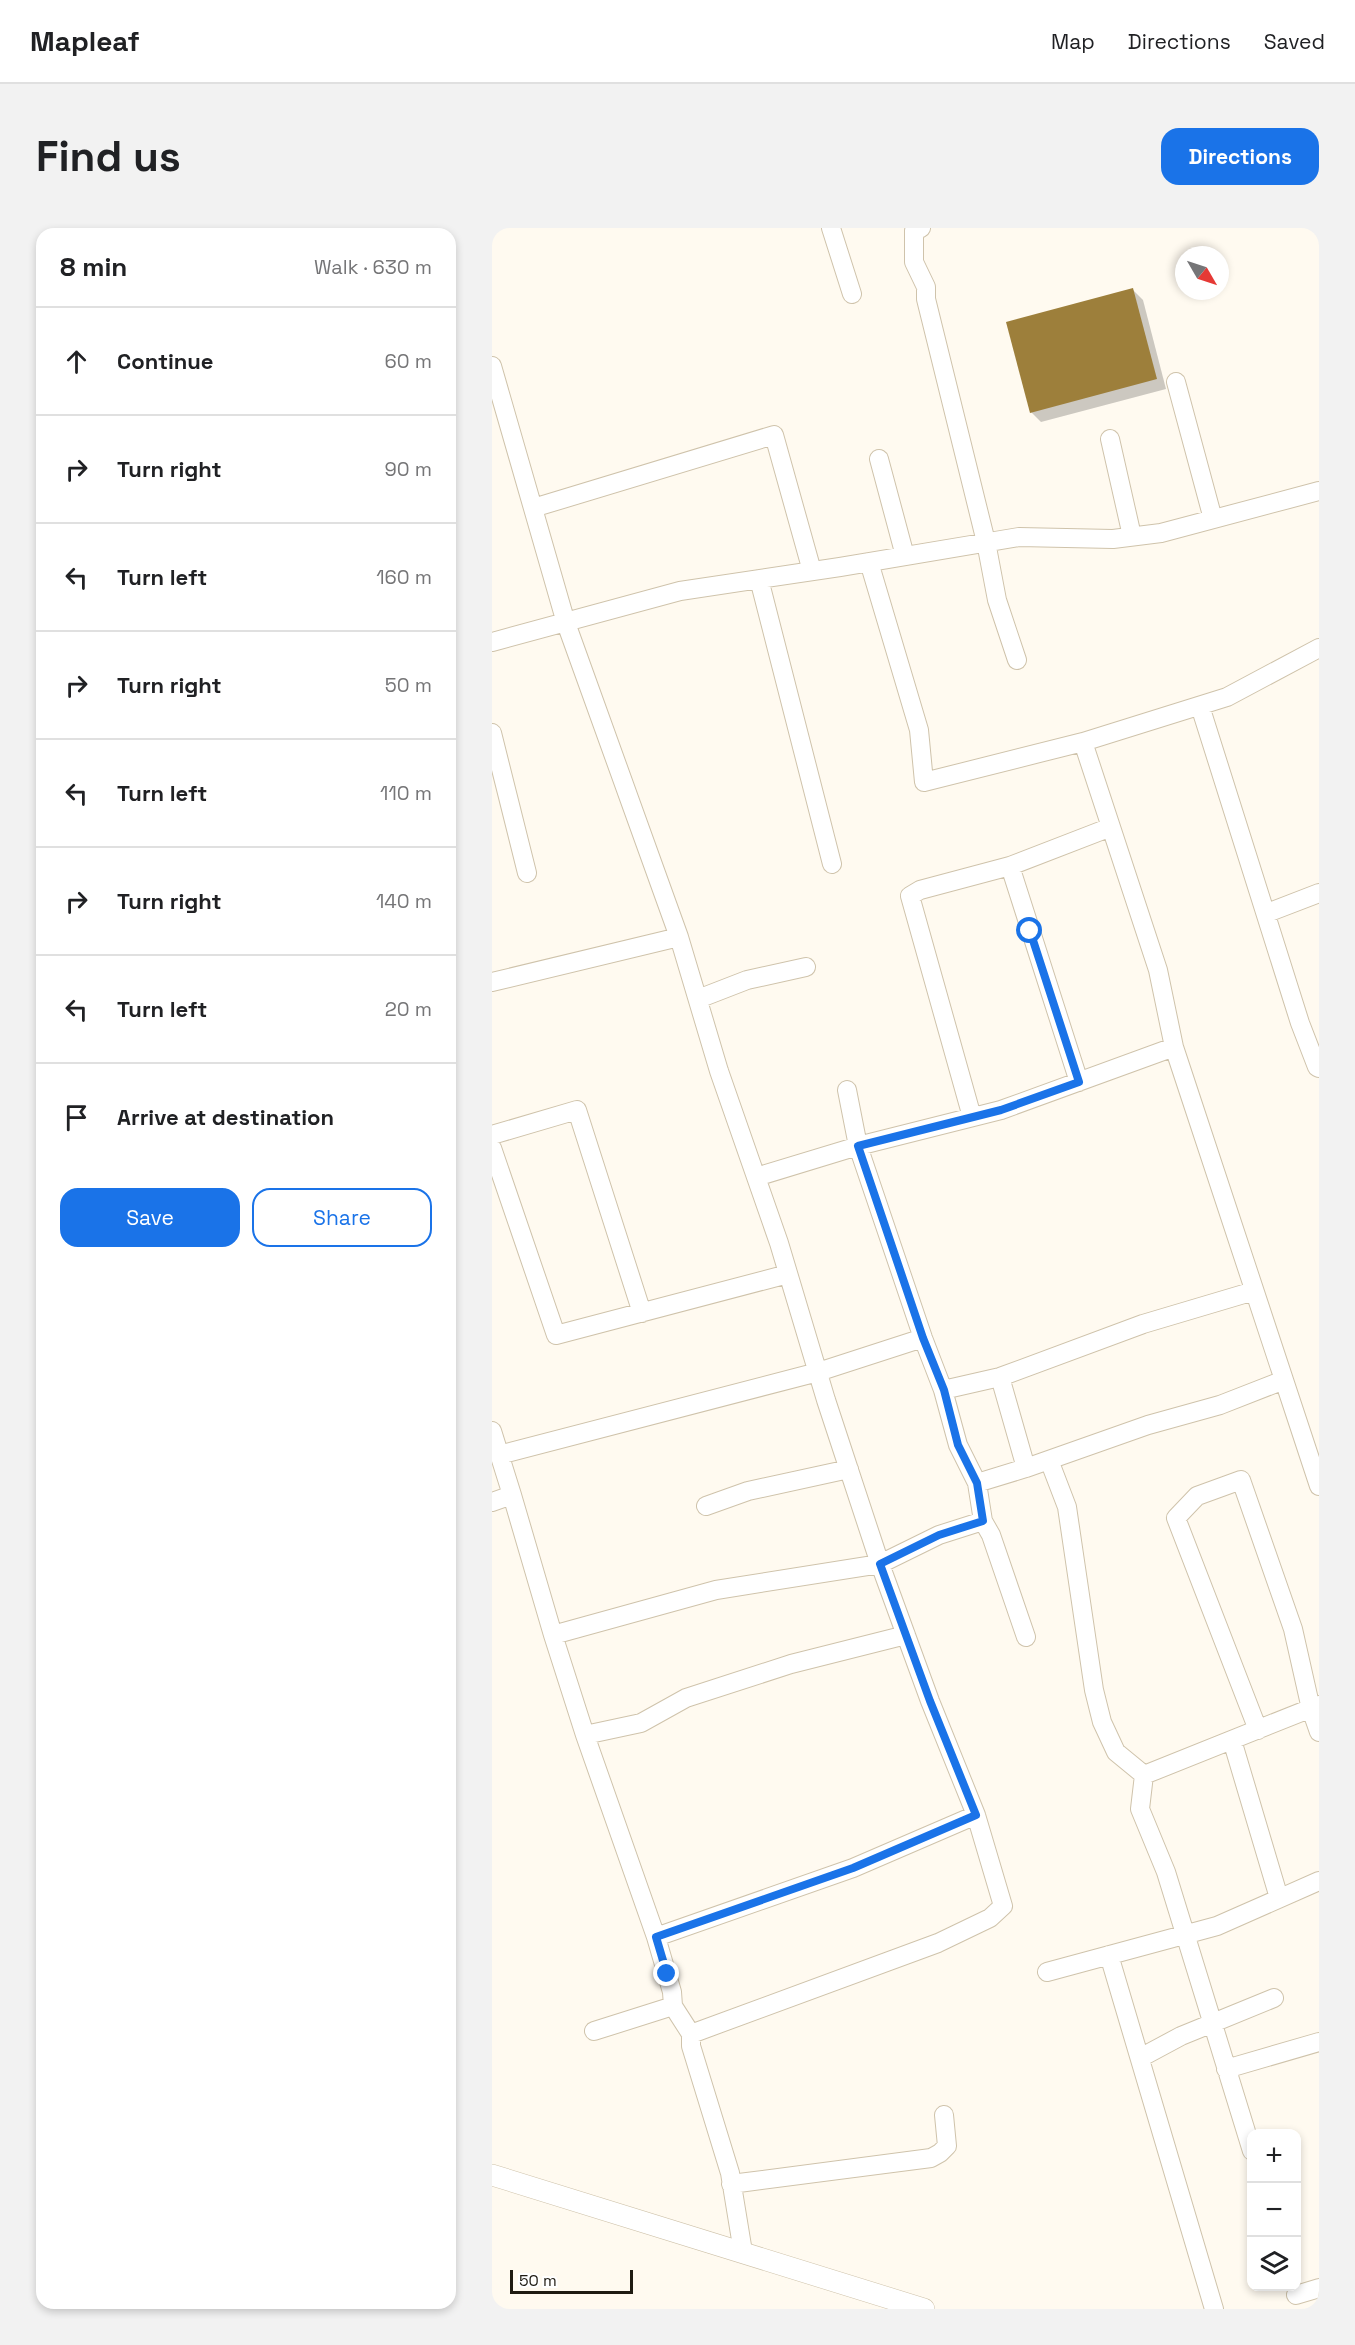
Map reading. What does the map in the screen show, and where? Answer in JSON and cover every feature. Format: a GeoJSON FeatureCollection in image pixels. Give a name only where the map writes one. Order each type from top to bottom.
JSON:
{"type":"FeatureCollection","features":[{"type":"Feature","properties":{"kind":"street"},"geometry":{"type":"LineString","coordinates":[[831,228],[852,294]]}},
{"type":"Feature","properties":{"kind":"street"},"geometry":{"type":"LineString","coordinates":[[921,228],[914,231],[914,262],[926,287],[986,542],[997,600],[1017,660]]}},
{"type":"Feature","properties":{"kind":"street"},"geometry":{"type":"LineString","coordinates":[[493,373],[566,623],[679,937],[719,1071],[788,1274],[880,1564],[930,1701],[976,1815],[1003,1906],[990,1918],[938,1943],[691,2034]]}},
{"type":"Feature","properties":{"kind":"street"},"geometry":{"type":"LineString","coordinates":[[1176,382],[1213,519]]}},
{"type":"Feature","properties":{"kind":"street"},"geometry":{"type":"LineString","coordinates":[[532,508],[774,435],[812,572]]}},
{"type":"Feature","properties":{"kind":"street"},"geometry":{"type":"LineString","coordinates":[[1110,439],[1132,536]]}},
{"type":"Feature","properties":{"kind":"street"},"geometry":{"type":"LineString","coordinates":[[879,459],[905,556]]}},
{"type":"Feature","properties":{"kind":"street"},"geometry":{"type":"LineString","coordinates":[[492,642],[680,591],[812,572],[1019,537],[1113,539],[1161,533],[1319,491]]}},
{"type":"Feature","properties":{"kind":"street"},"geometry":{"type":"LineString","coordinates":[[869,562],[919,730],[924,782],[1083,742],[1227,697],[1319,648]]}},
{"type":"Feature","properties":{"kind":"street"},"geometry":{"type":"LineString","coordinates":[[759,579],[832,864]]}},
{"type":"Feature","properties":{"kind":"street"},"geometry":{"type":"LineString","coordinates":[[1200,706],[1300,1023],[1319,1068]]}},
{"type":"Feature","properties":{"kind":"street"},"geometry":{"type":"LineString","coordinates":[[492,733],[527,873]]}},
{"type":"Feature","properties":{"kind":"street"},"geometry":{"type":"LineString","coordinates":[[1083,742],[1158,970],[1174,1047],[1319,1486]]}},
{"type":"Feature","properties":{"kind":"street"},"geometry":{"type":"LineString","coordinates":[[972,1117],[909,896],[920,890],[1010,866],[1111,827]]}},
{"type":"Feature","properties":{"kind":"street"},"geometry":{"type":"LineString","coordinates":[[1010,866],[1079,1082]]}},
{"type":"Feature","properties":{"kind":"street"},"geometry":{"type":"LineString","coordinates":[[1267,914],[1319,893]]}},
{"type":"Feature","properties":{"kind":"street"},"geometry":{"type":"LineString","coordinates":[[492,981],[679,937]]}},
{"type":"Feature","properties":{"kind":"street"},"geometry":{"type":"LineString","coordinates":[[698,999],[747,980],[806,967]]}},
{"type":"Feature","properties":{"kind":"street"},"geometry":{"type":"LineString","coordinates":[[756,1177],[858,1146],[1001,1110],[1174,1047]]}},
{"type":"Feature","properties":{"kind":"street"},"geometry":{"type":"LineString","coordinates":[[847,1090],[858,1146],[923,1338],[944,1390],[958,1445],[977,1483],[983,1521],[991,1534],[1026,1637]]}},
{"type":"Feature","properties":{"kind":"street"},"geometry":{"type":"LineString","coordinates":[[492,1135],[577,1110],[642,1313]]}},
{"type":"Feature","properties":{"kind":"street"},"geometry":{"type":"LineString","coordinates":[[492,1148],[556,1335],[788,1274]]}},
{"type":"Feature","properties":{"kind":"street"},"geometry":{"type":"LineString","coordinates":[[944,1390],[1000,1377],[1143,1324],[1254,1292]]}},
{"type":"Feature","properties":{"kind":"street"},"geometry":{"type":"LineString","coordinates":[[499,1455],[818,1372],[923,1338]]}},
{"type":"Feature","properties":{"kind":"street"},"geometry":{"type":"LineString","coordinates":[[1000,1377],[1026,1468]]}},
{"type":"Feature","properties":{"kind":"street"},"geometry":{"type":"LineString","coordinates":[[977,1483],[1148,1425],[1220,1405],[1284,1380]]}},
{"type":"Feature","properties":{"kind":"street"},"geometry":{"type":"LineString","coordinates":[[492,1431],[585,1735],[656,1937],[672,1992],[673,2006],[691,2034],[691,2046],[731,2184],[743,2252]]}},
{"type":"Feature","properties":{"kind":"street"},"geometry":{"type":"LineString","coordinates":[[1049,1460],[1067,1507],[1094,1690],[1102,1722],[1116,1752],[1144,1776]]}},
{"type":"Feature","properties":{"kind":"street"},"geometry":{"type":"LineString","coordinates":[[706,1506],[748,1491],[849,1469]]}},
{"type":"Feature","properties":{"kind":"street"},"geometry":{"type":"LineString","coordinates":[[1258,1730],[1176,1518],[1197,1496],[1241,1480],[1293,1629],[1315,1707],[1319,1732]]}},
{"type":"Feature","properties":{"kind":"street"},"geometry":{"type":"LineString","coordinates":[[492,1502],[512,1496]]}},
{"type":"Feature","properties":{"kind":"street"},"geometry":{"type":"LineString","coordinates":[[553,1635],[716,1590],[880,1564],[939,1535],[983,1521]]}},
{"type":"Feature","properties":{"kind":"street"},"geometry":{"type":"LineString","coordinates":[[585,1735],[641,1723],[686,1698],[790,1664],[906,1635]]}},
{"type":"Feature","properties":{"kind":"street"},"geometry":{"type":"LineString","coordinates":[[1144,1776],[1315,1707]]}},
{"type":"Feature","properties":{"kind":"street"},"geometry":{"type":"LineString","coordinates":[[1232,1740],[1280,1898]]}},
{"type":"Feature","properties":{"kind":"street"},"geometry":{"type":"LineString","coordinates":[[1144,1776],[1140,1809],[1166,1872],[1247,2138]]}},
{"type":"Feature","properties":{"kind":"street"},"geometry":{"type":"LineString","coordinates":[[656,1937],[853,1868],[976,1815]]}},
{"type":"Feature","properties":{"kind":"street"},"geometry":{"type":"LineString","coordinates":[[1047,1972],[1217,1926],[1319,1881]]}},
{"type":"Feature","properties":{"kind":"street"},"geometry":{"type":"LineString","coordinates":[[1109,1955],[1214,2309]]}},
{"type":"Feature","properties":{"kind":"street"},"geometry":{"type":"LineString","coordinates":[[1140,2058],[1181,2036],[1274,1998]]}},
{"type":"Feature","properties":{"kind":"street"},"geometry":{"type":"LineString","coordinates":[[594,2031],[673,2006]]}},
{"type":"Feature","properties":{"kind":"street"},"geometry":{"type":"LineString","coordinates":[[1226,2069],[1319,2042]]}},
{"type":"Feature","properties":{"kind":"street"},"geometry":{"type":"LineString","coordinates":[[731,2184],[931,2158],[946,2146],[944,2115]]}},
{"type":"Feature","properties":{"kind":"street"},"geometry":{"type":"LineString","coordinates":[[492,2175],[924,2309]]}},
{"type":"Feature","properties":{"kind":"street"},"geometry":{"type":"LineString","coordinates":[[1297,2297],[1319,2288]]}},
{"type":"Feature","properties":{"kind":"building"},"geometry":{"type":"Polygon","coordinates":[[[1133,288],[1157,379],[1030,413],[1006,322],[1133,288]]]}},
{"type":"Feature","properties":{"kind":"route"},"geometry":{"type":"LineString","coordinates":[[667,1974],[656,1937],[853,1868],[976,1815],[930,1701],[880,1564],[939,1535],[983,1521],[977,1483],[958,1445],[944,1390],[923,1338],[858,1146],[1001,1110],[1079,1082],[1030,931]]}}]}
